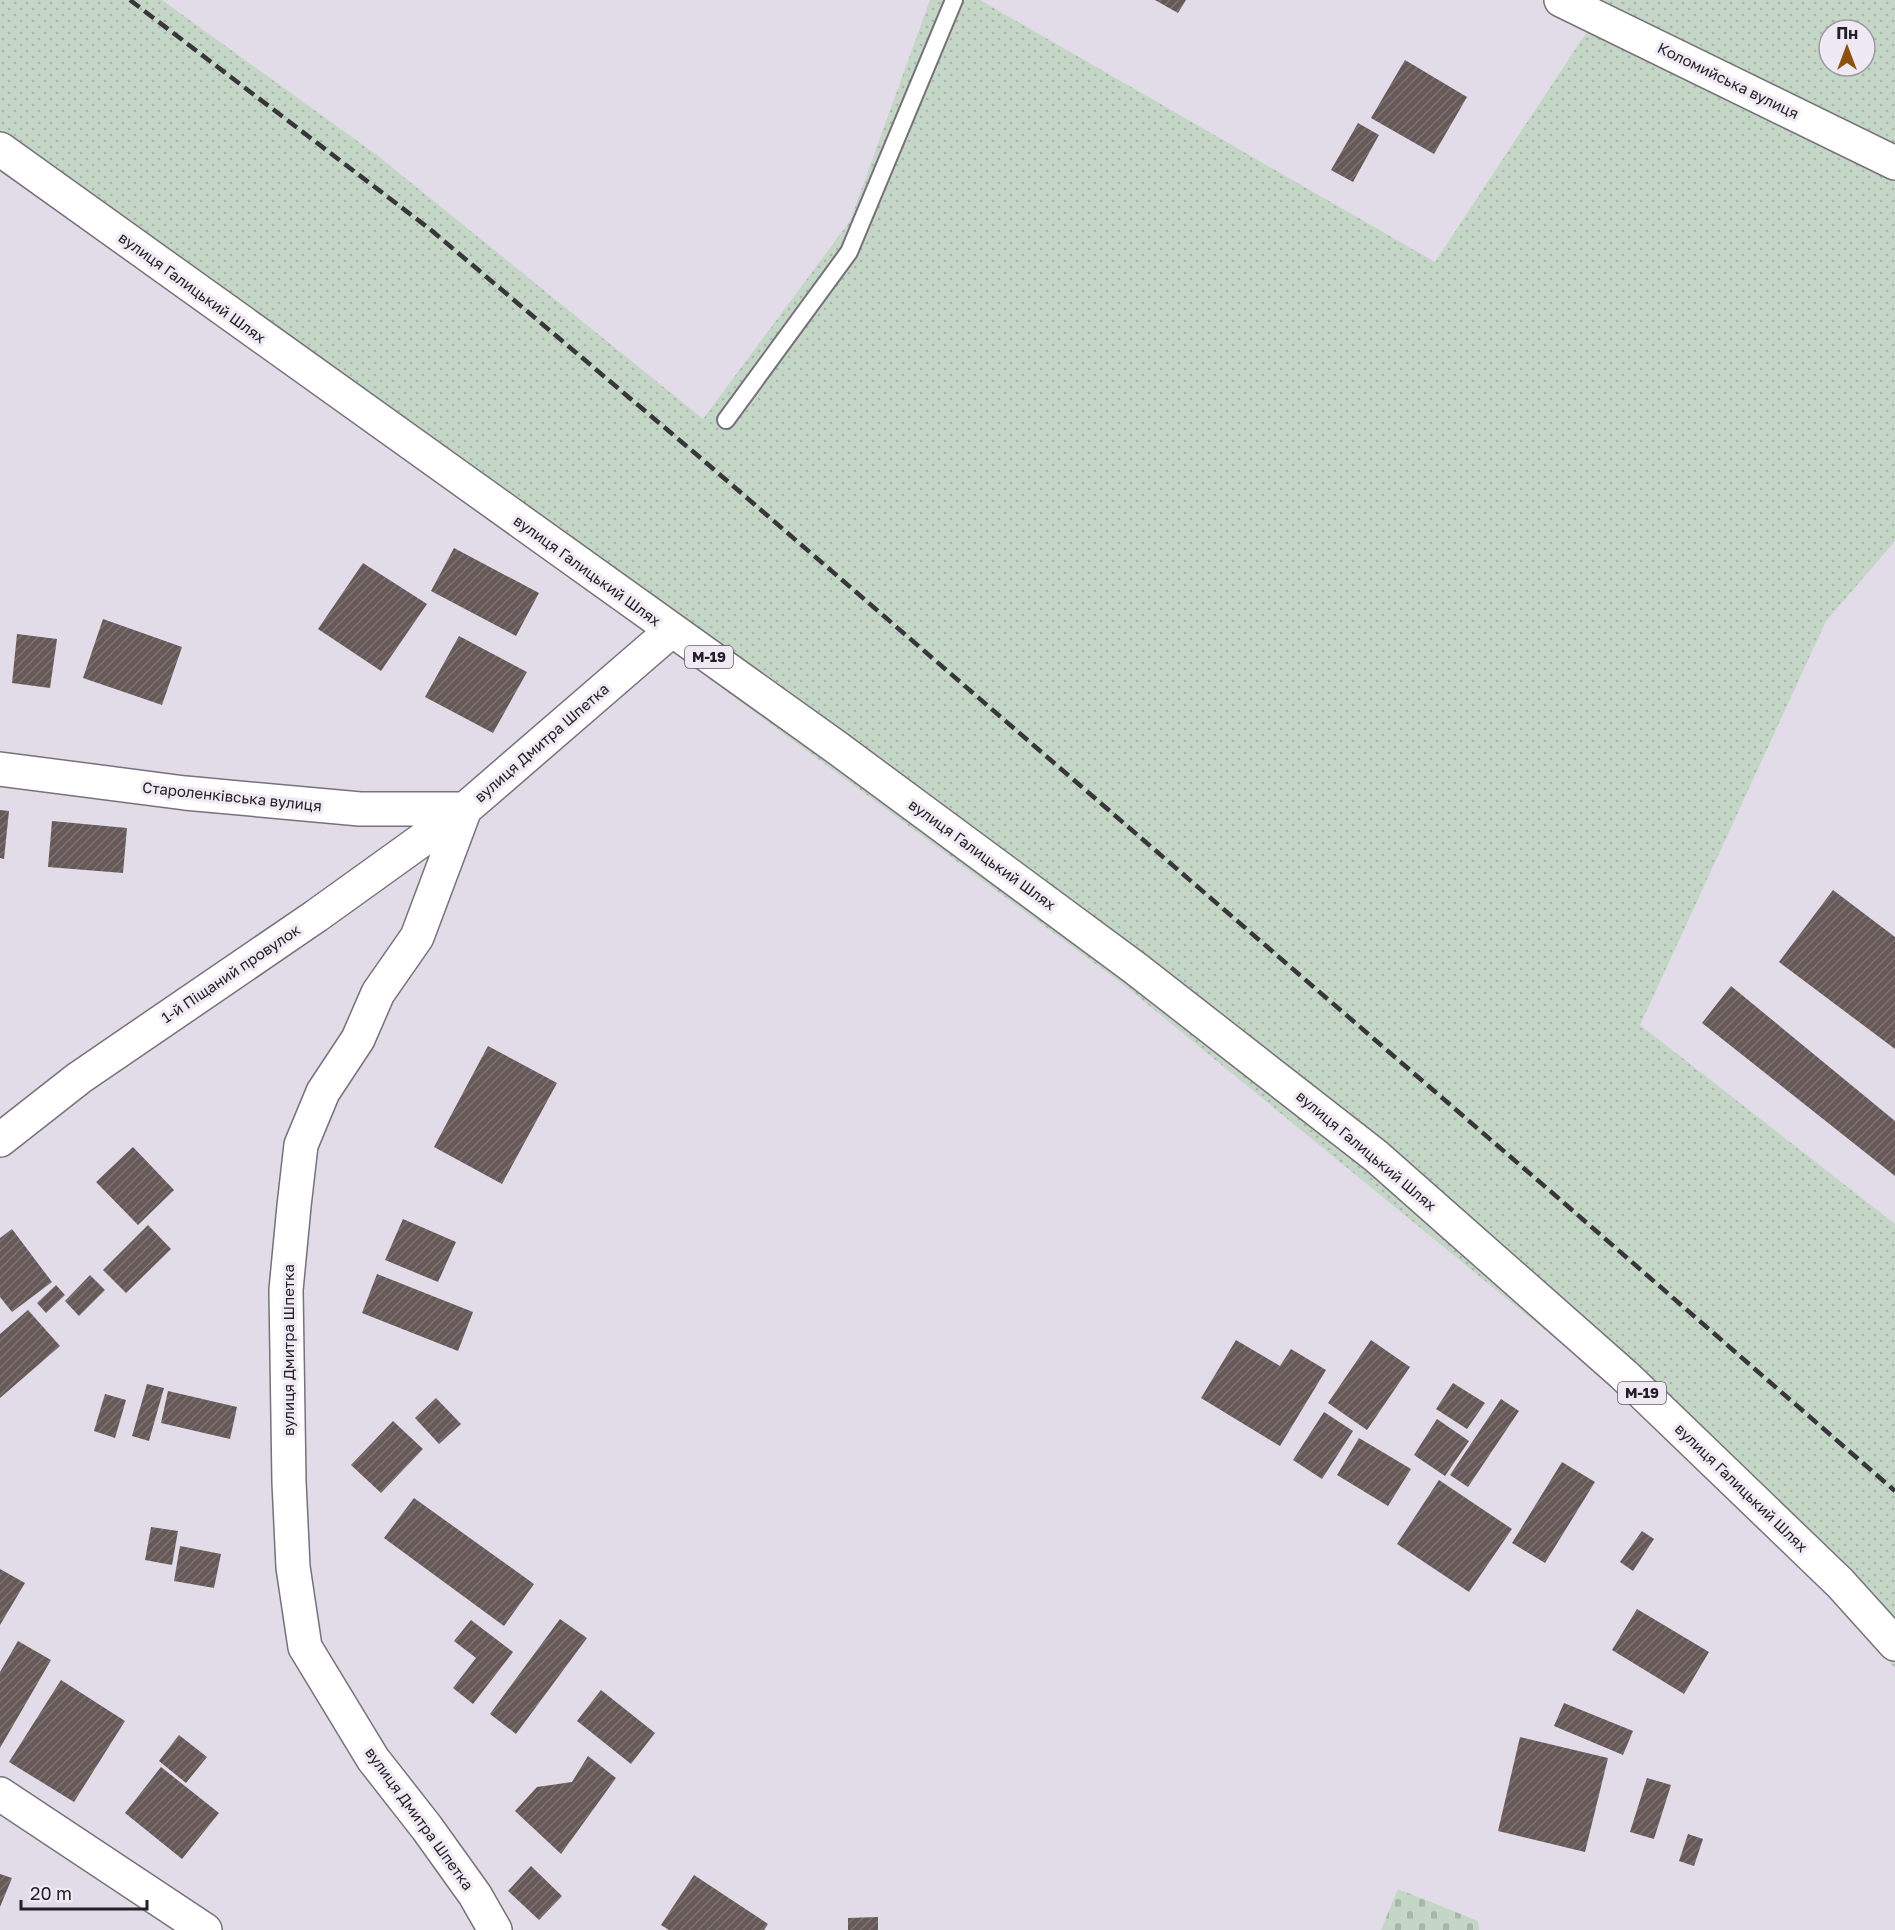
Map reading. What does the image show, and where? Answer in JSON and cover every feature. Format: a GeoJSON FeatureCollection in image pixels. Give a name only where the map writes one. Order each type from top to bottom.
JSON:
{"type":"FeatureCollection","features":[{"type":"Feature","properties":{"kind":"main road","name":"Коломийська вулиця"},"geometry":{"type":"LineString","coordinates":[[1561,0],[1895,163]]}},
{"type":"Feature","properties":{"kind":"main road","name":"вулиця Галицький Шлях"},"geometry":{"type":"LineString","coordinates":[[0,149],[836,747],[1135,968],[1376,1156],[1624,1375],[1840,1583],[1895,1644]]}},
{"type":"Feature","properties":{"kind":"main road","name":"вулиця Дмитра Шпетка"},"geometry":{"type":"LineString","coordinates":[[495,1930],[468,1886],[427,1828],[373,1759],[305,1647],[292,1566],[286,1290],[301,1145],[323,1092],[358,1040],[378,993],[417,937],[465,809],[671,631]]}},
{"type":"Feature","properties":{"kind":"main road","name":"Староленківська вулиця"},"geometry":{"type":"LineString","coordinates":[[0,769],[185,793],[360,809],[465,809]]}},
{"type":"Feature","properties":{"kind":"main road","name":"1-й Піщаний провулок"},"geometry":{"type":"LineString","coordinates":[[0,1140],[79,1078],[316,916],[465,809]]}},
{"type":"Feature","properties":{"kind":"main road"},"geometry":{"type":"LineString","coordinates":[[0,1794],[206,1930]]}},
{"type":"Feature","properties":{"kind":"lane"},"geometry":{"type":"LineString","coordinates":[[726,420],[849,252],[954,0]]}},
{"type":"Feature","properties":{"kind":"green space"},"geometry":{"type":"Polygon","coordinates":[[[0,0],[162,0],[378,156],[703,419],[850,221],[930,0],[980,0],[1435,262],[1592,24],[1545,0],[1895,0],[1895,541],[1826,621],[1640,1025],[1895,1224],[1895,1668],[1716,1476],[1617,1389],[1124,985],[638,626],[0,166],[0,0]]]}},
{"type":"Feature","properties":{"kind":"green space"},"geometry":{"type":"Polygon","coordinates":[[[1398,1889],[1478,1921],[1479,1930],[1381,1930],[1398,1889]]]}},
{"type":"Feature","properties":{"kind":"building"},"geometry":{"type":"Polygon","coordinates":[[[1155,0],[1186,0],[1178,13],[1155,0]]]}},
{"type":"Feature","properties":{"kind":"building"},"geometry":{"type":"Polygon","coordinates":[[[1405,60],[1467,97],[1434,154],[1371,118],[1405,60]]]}},
{"type":"Feature","properties":{"kind":"building"},"geometry":{"type":"Polygon","coordinates":[[[1358,123],[1379,135],[1353,182],[1331,170],[1358,123]]]}},
{"type":"Feature","properties":{"kind":"building"},"geometry":{"type":"Polygon","coordinates":[[[454,548],[539,593],[516,636],[431,591],[454,548]]]}},
{"type":"Feature","properties":{"kind":"building"},"geometry":{"type":"Polygon","coordinates":[[[363,563],[427,604],[381,671],[318,629],[363,563]]]}},
{"type":"Feature","properties":{"kind":"building"},"geometry":{"type":"Polygon","coordinates":[[[103,619],[182,647],[162,705],[83,678],[103,619]]]}},
{"type":"Feature","properties":{"kind":"building"},"geometry":{"type":"Polygon","coordinates":[[[17,634],[57,639],[50,688],[12,683],[17,634]]]}},
{"type":"Feature","properties":{"kind":"building"},"geometry":{"type":"Polygon","coordinates":[[[459,636],[527,672],[493,733],[425,697],[459,636]]]}},
{"type":"Feature","properties":{"kind":"building"},"geometry":{"type":"Polygon","coordinates":[[[0,810],[9,811],[4,859],[0,858],[0,810]]]}},
{"type":"Feature","properties":{"kind":"building"},"geometry":{"type":"Polygon","coordinates":[[[52,821],[127,828],[123,873],[48,867],[52,821]]]}},
{"type":"Feature","properties":{"kind":"building"},"geometry":{"type":"Polygon","coordinates":[[[1833,890],[1895,937],[1895,1049],[1779,962],[1833,890]]]}},
{"type":"Feature","properties":{"kind":"building"},"geometry":{"type":"Polygon","coordinates":[[[1731,986],[1895,1121],[1895,1176],[1702,1023],[1731,986]]]}},
{"type":"Feature","properties":{"kind":"building"},"geometry":{"type":"Polygon","coordinates":[[[488,1046],[557,1083],[502,1184],[434,1147],[488,1046]]]}},
{"type":"Feature","properties":{"kind":"building"},"geometry":{"type":"Polygon","coordinates":[[[133,1147],[174,1190],[138,1225],[96,1182],[133,1147]]]}},
{"type":"Feature","properties":{"kind":"building"},"geometry":{"type":"Polygon","coordinates":[[[403,1219],[456,1242],[438,1282],[385,1260],[403,1219]]]}},
{"type":"Feature","properties":{"kind":"building"},"geometry":{"type":"Polygon","coordinates":[[[148,1225],[171,1249],[126,1293],[103,1270],[148,1225]]]}},
{"type":"Feature","properties":{"kind":"building"},"geometry":{"type":"Polygon","coordinates":[[[12,1229],[52,1282],[12,1312],[0,1297],[0,1238],[12,1229]]]}},
{"type":"Feature","properties":{"kind":"building"},"geometry":{"type":"Polygon","coordinates":[[[377,1274],[473,1312],[458,1351],[362,1313],[377,1274]]]}},
{"type":"Feature","properties":{"kind":"building"},"geometry":{"type":"Polygon","coordinates":[[[90,1275],[105,1290],[79,1316],[65,1301],[90,1275]]]}},
{"type":"Feature","properties":{"kind":"building"},"geometry":{"type":"Polygon","coordinates":[[[56,1285],[65,1295],[46,1313],[37,1303],[56,1285]]]}},
{"type":"Feature","properties":{"kind":"building"},"geometry":{"type":"Polygon","coordinates":[[[28,1310],[60,1346],[0,1398],[0,1334],[28,1310]]]}},
{"type":"Feature","properties":{"kind":"building"},"geometry":{"type":"Polygon","coordinates":[[[1236,1340],[1280,1366],[1291,1349],[1326,1370],[1280,1446],[1201,1398],[1236,1340]]]}},
{"type":"Feature","properties":{"kind":"building"},"geometry":{"type":"Polygon","coordinates":[[[1371,1340],[1410,1367],[1367,1430],[1328,1403],[1371,1340]]]}},
{"type":"Feature","properties":{"kind":"building"},"geometry":{"type":"Polygon","coordinates":[[[1453,1383],[1485,1403],[1467,1429],[1436,1409],[1453,1383]]]}},
{"type":"Feature","properties":{"kind":"building"},"geometry":{"type":"Polygon","coordinates":[[[147,1384],[164,1388],[149,1441],[132,1436],[147,1384]]]}},
{"type":"Feature","properties":{"kind":"building"},"geometry":{"type":"Polygon","coordinates":[[[168,1391],[237,1407],[230,1439],[161,1423],[168,1391]]]}},
{"type":"Feature","properties":{"kind":"building"},"geometry":{"type":"Polygon","coordinates":[[[105,1394],[126,1400],[115,1438],[94,1431],[105,1394]]]}},
{"type":"Feature","properties":{"kind":"building"},"geometry":{"type":"Polygon","coordinates":[[[436,1398],[461,1424],[439,1444],[415,1418],[436,1398]]]}},
{"type":"Feature","properties":{"kind":"building"},"geometry":{"type":"Polygon","coordinates":[[[1501,1399],[1519,1411],[1468,1487],[1450,1475],[1501,1399]]]}},
{"type":"Feature","properties":{"kind":"building"},"geometry":{"type":"Polygon","coordinates":[[[1324,1412],[1353,1431],[1322,1479],[1293,1460],[1324,1412]]]}},
{"type":"Feature","properties":{"kind":"building"},"geometry":{"type":"Polygon","coordinates":[[[1437,1419],[1469,1441],[1445,1476],[1414,1455],[1437,1419]]]}},
{"type":"Feature","properties":{"kind":"building"},"geometry":{"type":"Polygon","coordinates":[[[393,1421],[423,1449],[381,1493],[351,1465],[393,1421]]]}},
{"type":"Feature","properties":{"kind":"building"},"geometry":{"type":"Polygon","coordinates":[[[1359,1438],[1411,1469],[1388,1506],[1337,1475],[1359,1438]]]}},
{"type":"Feature","properties":{"kind":"building"},"geometry":{"type":"Polygon","coordinates":[[[1562,1462],[1595,1482],[1545,1563],[1512,1543],[1562,1462]]]}},
{"type":"Feature","properties":{"kind":"building"},"geometry":{"type":"Polygon","coordinates":[[[1439,1480],[1512,1529],[1469,1592],[1397,1544],[1439,1480]]]}},
{"type":"Feature","properties":{"kind":"building"},"geometry":{"type":"Polygon","coordinates":[[[414,1498],[534,1584],[504,1626],[384,1538],[414,1498]]]}},
{"type":"Feature","properties":{"kind":"building"},"geometry":{"type":"Polygon","coordinates":[[[151,1527],[178,1531],[172,1565],[145,1560],[151,1527]]]}},
{"type":"Feature","properties":{"kind":"building"},"geometry":{"type":"Polygon","coordinates":[[[1642,1531],[1654,1539],[1633,1571],[1620,1562],[1642,1531]]]}},
{"type":"Feature","properties":{"kind":"building"},"geometry":{"type":"Polygon","coordinates":[[[180,1546],[221,1554],[214,1588],[174,1581],[180,1546]]]}},
{"type":"Feature","properties":{"kind":"building"},"geometry":{"type":"Polygon","coordinates":[[[0,1569],[25,1583],[0,1625],[0,1569]]]}},
{"type":"Feature","properties":{"kind":"building"},"geometry":{"type":"Polygon","coordinates":[[[1637,1609],[1709,1652],[1684,1694],[1612,1650],[1637,1609]]]}},
{"type":"Feature","properties":{"kind":"building"},"geometry":{"type":"Polygon","coordinates":[[[560,1619],[587,1638],[516,1734],[490,1714],[560,1619]]]}},
{"type":"Feature","properties":{"kind":"building"},"geometry":{"type":"Polygon","coordinates":[[[471,1620],[513,1652],[473,1704],[453,1688],[476,1658],[454,1641],[471,1620]]]}},
{"type":"Feature","properties":{"kind":"building"},"geometry":{"type":"Polygon","coordinates":[[[18,1641],[51,1660],[0,1748],[0,1672],[18,1641]]]}},
{"type":"Feature","properties":{"kind":"building"},"geometry":{"type":"Polygon","coordinates":[[[61,1680],[125,1721],[74,1802],[9,1762],[61,1680]]]}},
{"type":"Feature","properties":{"kind":"building"},"geometry":{"type":"Polygon","coordinates":[[[601,1690],[655,1733],[631,1764],[577,1721],[601,1690]]]}},
{"type":"Feature","properties":{"kind":"building"},"geometry":{"type":"Polygon","coordinates":[[[1564,1703],[1633,1731],[1623,1755],[1554,1726],[1564,1703]]]}},
{"type":"Feature","properties":{"kind":"building"},"geometry":{"type":"Polygon","coordinates":[[[179,1735],[207,1757],[186,1783],[159,1761],[179,1735]]]}},
{"type":"Feature","properties":{"kind":"building"},"geometry":{"type":"Polygon","coordinates":[[[1520,1737],[1608,1758],[1585,1852],[1498,1831],[1520,1737]]]}},
{"type":"Feature","properties":{"kind":"building"},"geometry":{"type":"Polygon","coordinates":[[[588,1756],[616,1778],[561,1854],[515,1811],[537,1787],[572,1782],[588,1756]]]}},
{"type":"Feature","properties":{"kind":"building"},"geometry":{"type":"Polygon","coordinates":[[[161,1767],[219,1813],[182,1859],[125,1813],[161,1767]]]}},
{"type":"Feature","properties":{"kind":"building"},"geometry":{"type":"Polygon","coordinates":[[[1647,1778],[1671,1785],[1654,1839],[1630,1832],[1647,1778]]]}},
{"type":"Feature","properties":{"kind":"building"},"geometry":{"type":"Polygon","coordinates":[[[1688,1834],[1703,1839],[1694,1866],[1679,1861],[1688,1834]]]}},
{"type":"Feature","properties":{"kind":"building"},"geometry":{"type":"Polygon","coordinates":[[[531,1866],[562,1896],[539,1920],[508,1891],[531,1866]]]}},
{"type":"Feature","properties":{"kind":"building"},"geometry":{"type":"Polygon","coordinates":[[[0,1874],[12,1878],[0,1907],[0,1874]]]}},
{"type":"Feature","properties":{"kind":"building"},"geometry":{"type":"Polygon","coordinates":[[[694,1875],[768,1924],[764,1930],[669,1930],[661,1925],[694,1875]]]}},
{"type":"Feature","properties":{"kind":"building"},"geometry":{"type":"Polygon","coordinates":[[[878,1917],[878,1930],[848,1930],[848,1918],[878,1917]]]}},
{"type":"Feature","properties":{"kind":"railway"},"geometry":{"type":"LineString","coordinates":[[130,0],[431,230],[703,460],[1895,1491]]}}]}
